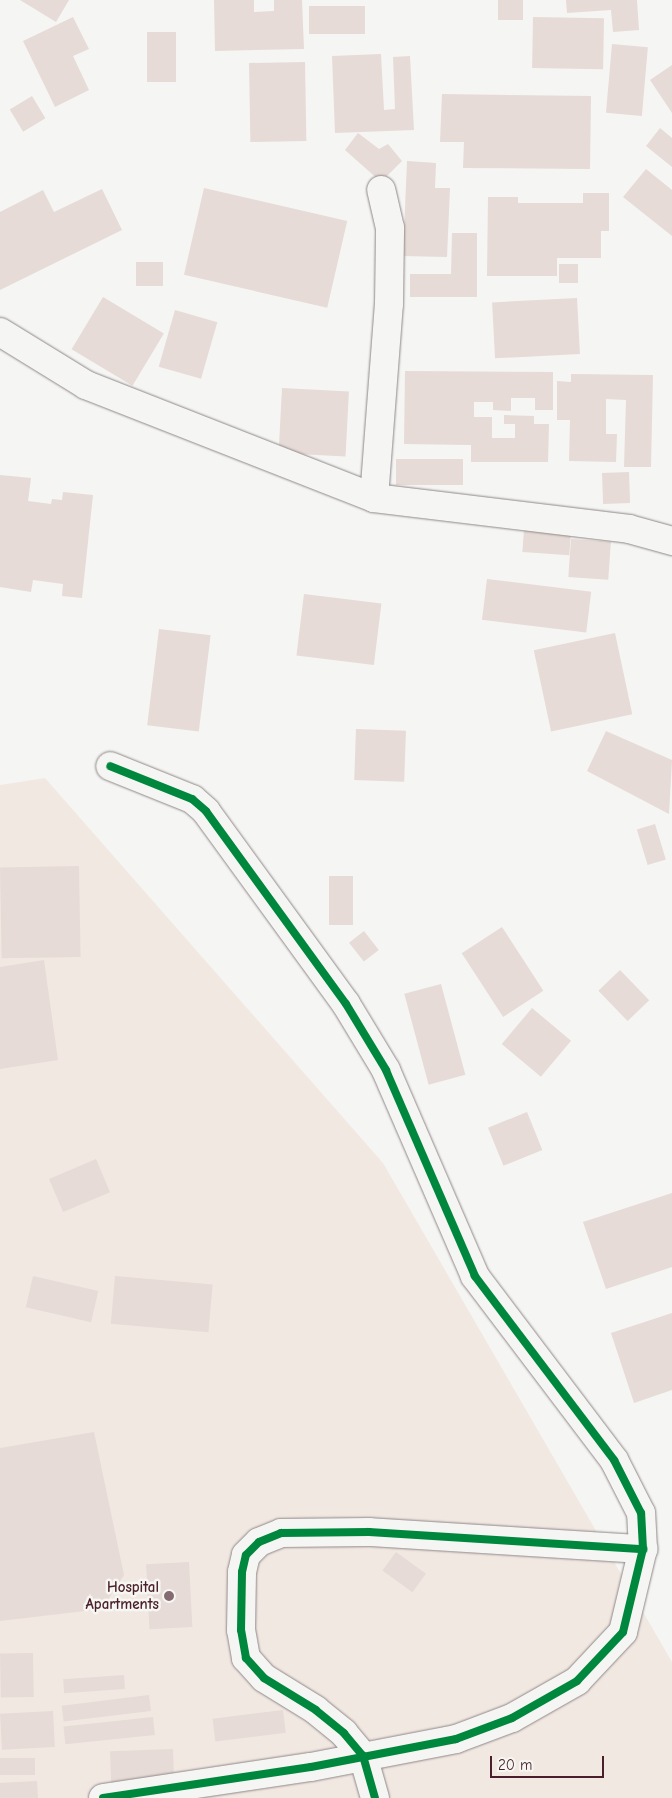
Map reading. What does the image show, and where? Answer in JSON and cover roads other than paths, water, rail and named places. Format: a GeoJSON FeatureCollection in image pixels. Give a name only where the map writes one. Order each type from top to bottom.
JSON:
{"type":"FeatureCollection","features":[{"type":"Feature","properties":{"kind":"street"},"geometry":{"type":"LineString","coordinates":[[374,498],[390,304],[390,228],[381,190]]}},
{"type":"Feature","properties":{"kind":"street"},"geometry":{"type":"LineString","coordinates":[[0,332],[86,385],[374,498],[619,528],[672,541]]}},
{"type":"Feature","properties":{"kind":"street"},"geometry":{"type":"LineString","coordinates":[[103,1798],[302,1768],[456,1739],[512,1718],[577,1681],[623,1632],[643,1549],[641,1513],[614,1460],[475,1276],[386,1070],[346,1004],[206,811],[192,799],[110,766]]}},
{"type":"Feature","properties":{"kind":"street"},"geometry":{"type":"LineString","coordinates":[[376,1798],[363,1756],[344,1733],[316,1710],[264,1678],[246,1658],[241,1630],[242,1572],[246,1555],[259,1542],[281,1533],[369,1532],[643,1549]]}},
{"type":"Feature","properties":{"kind":"place","name":"Hospital Apartments"},"geometry":{"type":"Point","coordinates":[169,1596]}}]}
